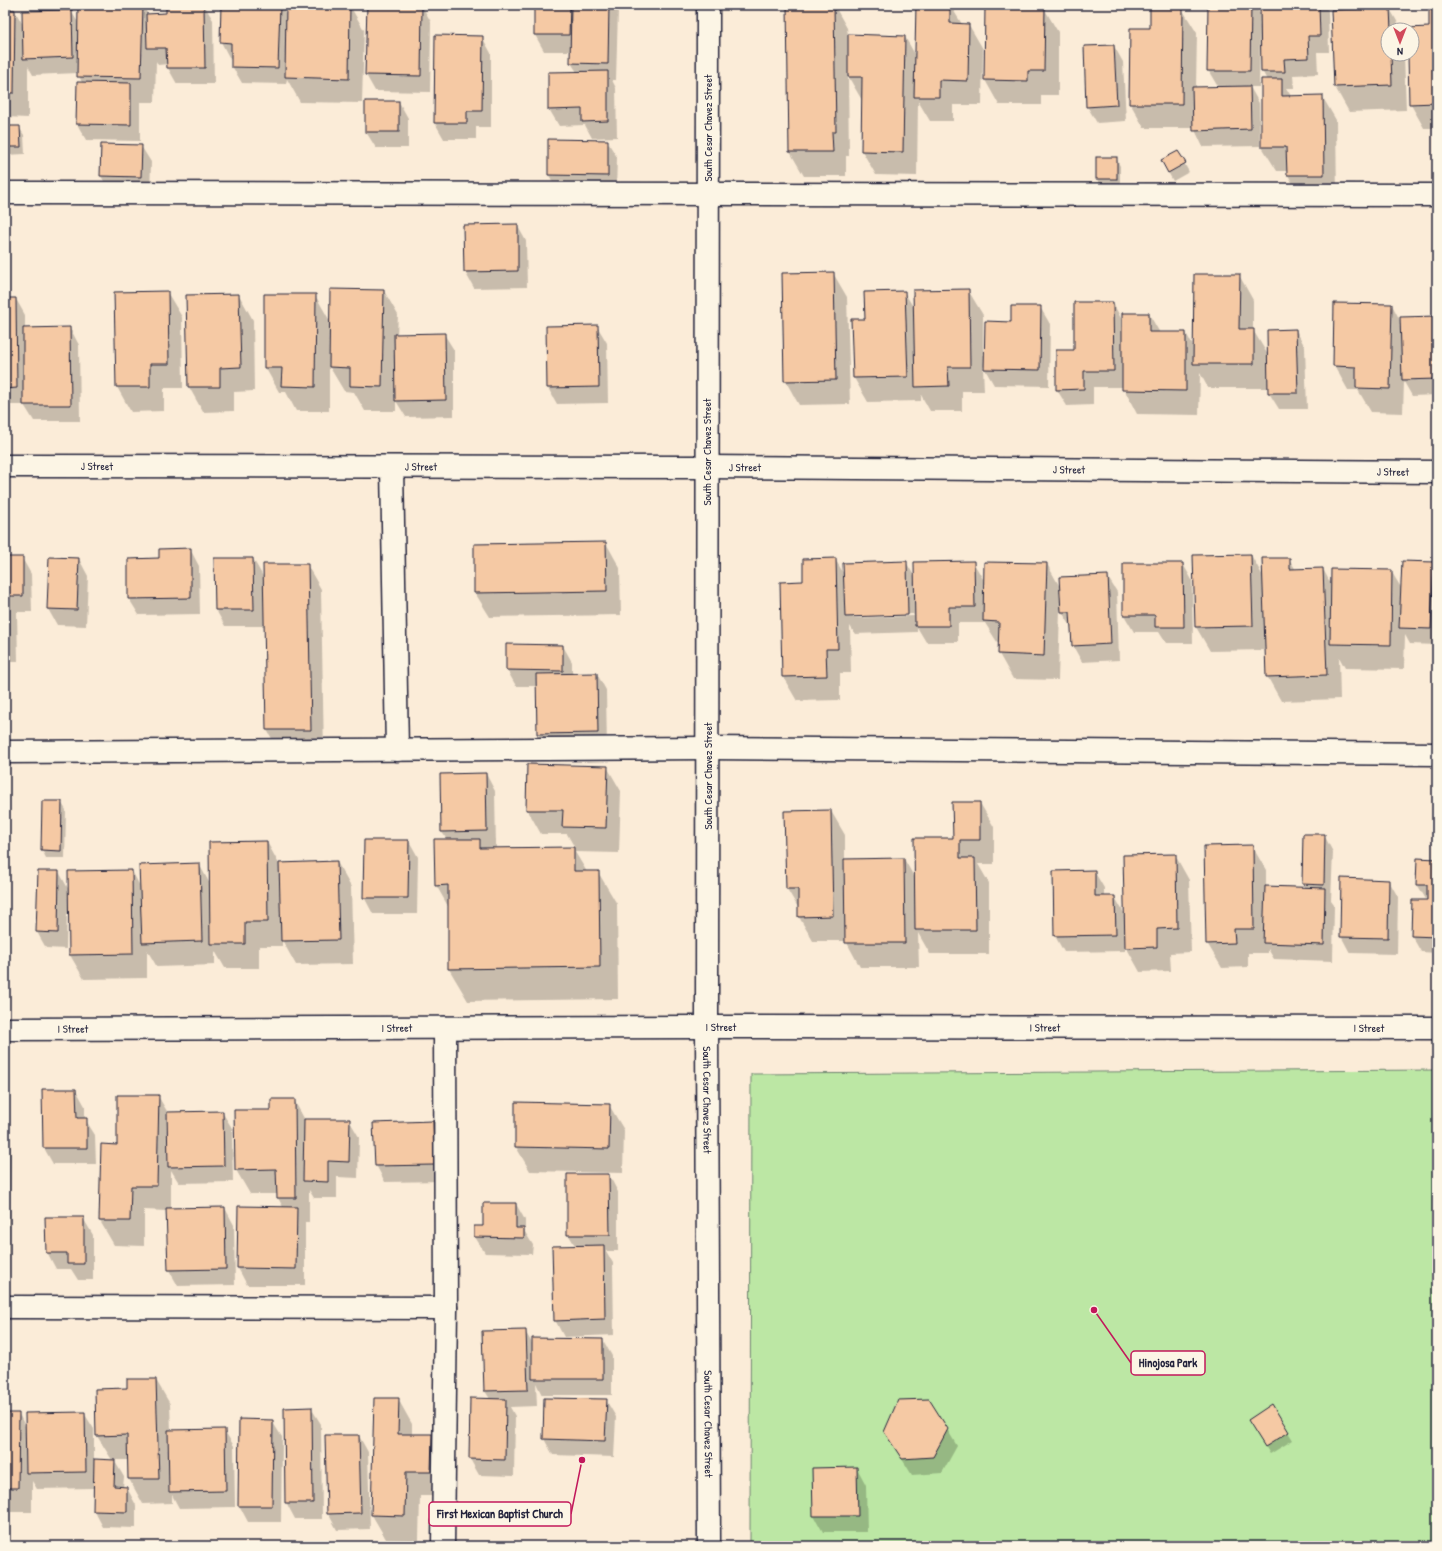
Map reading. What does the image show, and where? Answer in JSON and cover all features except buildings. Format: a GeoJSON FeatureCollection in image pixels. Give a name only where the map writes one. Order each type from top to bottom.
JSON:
{"type":"FeatureCollection","features":[{"type":"Feature","properties":{"kind":"street","name":"South Cesar Chavez Street"},"geometry":{"type":"LineString","coordinates":[[708,5],[707,1027],[709,1546]]}},
{"type":"Feature","properties":{"kind":"street"},"geometry":{"type":"LineString","coordinates":[[5,193],[1437,195]]}},
{"type":"Feature","properties":{"kind":"street","name":"J Street"},"geometry":{"type":"LineString","coordinates":[[5,466],[707,467],[1437,472]]}},
{"type":"Feature","properties":{"kind":"street"},"geometry":{"type":"LineString","coordinates":[[392,467],[397,750]]}},
{"type":"Feature","properties":{"kind":"street"},"geometry":{"type":"LineString","coordinates":[[5,752],[708,748],[1437,754]]}},
{"type":"Feature","properties":{"kind":"street","name":"I Street"},"geometry":{"type":"LineString","coordinates":[[5,1029],[707,1027],[1437,1028]]}},
{"type":"Feature","properties":{"kind":"street"},"geometry":{"type":"LineString","coordinates":[[443,1546],[446,1308],[445,1028]]}},
{"type":"Feature","properties":{"kind":"street"},"geometry":{"type":"LineString","coordinates":[[5,1307],[446,1308]]}},
{"type":"Feature","properties":{"kind":"green space"},"geometry":{"type":"Polygon","coordinates":[[[1437,1070],[1437,1546],[750,1546],[751,1074],[1437,1070]]]}},
{"type":"Feature","properties":{"kind":"place","name":"Hinojosa Park"},"geometry":{"type":"Point","coordinates":[1094,1310]}},
{"type":"Feature","properties":{"kind":"place","name":"First Mexican Baptist Church"},"geometry":{"type":"Point","coordinates":[582,1460]}}]}
